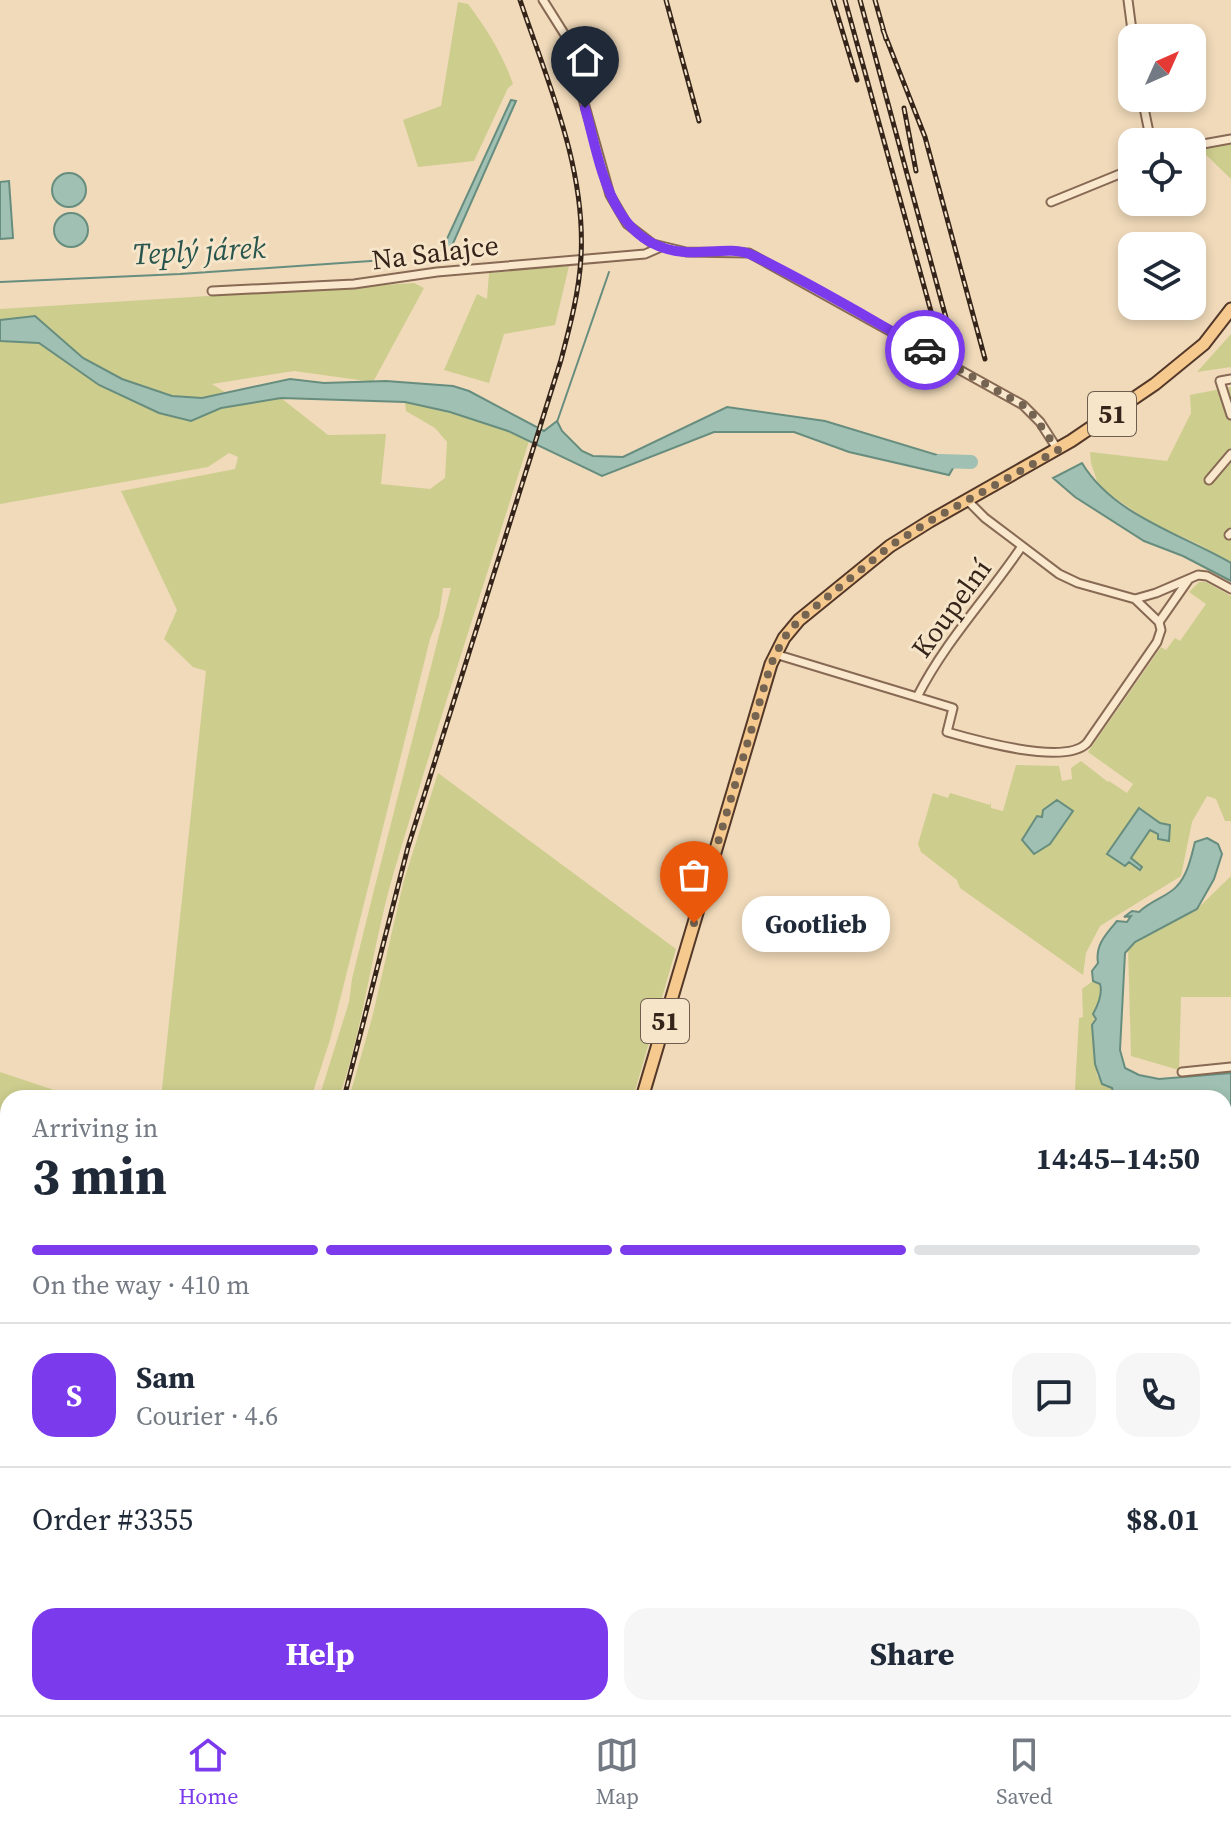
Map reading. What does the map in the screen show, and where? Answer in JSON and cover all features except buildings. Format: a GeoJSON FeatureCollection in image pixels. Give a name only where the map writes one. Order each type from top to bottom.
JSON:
{"type":"FeatureCollection","features":[{"type":"Feature","properties":{"kind":"main road","name":"51"},"geometry":{"type":"LineString","coordinates":[[644,1090],[775,654],[789,630],[890,546],[1058,450],[1155,384],[1194,354],[1231,309]]}},
{"type":"Feature","properties":{"kind":"street"},"geometry":{"type":"LineString","coordinates":[[543,0],[565,35],[610,195],[619,214],[636,232],[661,247],[686,252],[749,253],[1023,405],[1040,422],[1058,450]]}},
{"type":"Feature","properties":{"kind":"street"},"geometry":{"type":"LineString","coordinates":[[1128,0],[1131,24]]}},
{"type":"Feature","properties":{"kind":"street"},"geometry":{"type":"LineString","coordinates":[[1206,143],[1231,139]]}},
{"type":"Feature","properties":{"kind":"street"},"geometry":{"type":"LineString","coordinates":[[1051,202],[1118,175]]}},
{"type":"Feature","properties":{"kind":"street","name":"Na Salajce"},"geometry":{"type":"LineString","coordinates":[[212,291],[388,281],[437,272],[645,254],[661,247]]}},
{"type":"Feature","properties":{"kind":"street"},"geometry":{"type":"LineString","coordinates":[[1231,379],[1220,381],[1231,415]]}},
{"type":"Feature","properties":{"kind":"street"},"geometry":{"type":"LineString","coordinates":[[1209,480],[1231,454]]}},
{"type":"Feature","properties":{"kind":"street","name":"Koupelní"},"geometry":{"type":"LineString","coordinates":[[967,500],[985,518],[1068,578],[1135,599]]}},
{"type":"Feature","properties":{"kind":"street","name":"Koupelní"},"geometry":{"type":"LineString","coordinates":[[917,697],[950,640],[993,589],[1022,546]]}},
{"type":"Feature","properties":{"kind":"street"},"geometry":{"type":"LineString","coordinates":[[1135,599],[1190,577],[1207,576],[1231,589]]}},
{"type":"Feature","properties":{"kind":"street"},"geometry":{"type":"LineString","coordinates":[[1159,622],[1190,577]]}},
{"type":"Feature","properties":{"kind":"street"},"geometry":{"type":"LineString","coordinates":[[775,654],[953,708],[947,732],[1012,750],[1069,751],[1083,747],[1157,642],[1161,630],[1159,622],[1135,599]]}},
{"type":"Feature","properties":{"kind":"street"},"geometry":{"type":"LineString","coordinates":[[1182,1072],[1231,1067]]}},
{"type":"Feature","properties":{"kind":"green space"},"geometry":{"type":"Polygon","coordinates":[[[458,2],[468,4],[482,23],[513,84],[508,88],[474,161],[418,167],[403,120],[441,106],[458,2]]]}},
{"type":"Feature","properties":{"kind":"green space"},"geometry":{"type":"Polygon","coordinates":[[[1231,143],[1231,179],[1206,155],[1206,147],[1231,143]]]}},
{"type":"Feature","properties":{"kind":"green space"},"geometry":{"type":"Polygon","coordinates":[[[569,266],[555,325],[504,334],[489,383],[444,370],[477,294],[487,299],[489,273],[569,266]]]}},
{"type":"Feature","properties":{"kind":"green space"},"geometry":{"type":"Polygon","coordinates":[[[414,283],[424,288],[373,382],[294,371],[212,384],[225,392],[202,398],[172,396],[122,379],[83,358],[35,316],[0,320],[0,309],[414,283]]]}},
{"type":"Feature","properties":{"kind":"green space"},"geometry":{"type":"Polygon","coordinates":[[[1231,334],[1231,367],[1197,372],[1231,334]]]}},
{"type":"Feature","properties":{"kind":"green space"},"geometry":{"type":"Polygon","coordinates":[[[0,341],[39,343],[99,385],[191,421],[221,408],[281,398],[328,435],[386,434],[381,484],[430,489],[445,478],[447,442],[435,428],[406,411],[405,402],[484,423],[529,441],[393,875],[342,1090],[322,1090],[349,1002],[352,979],[451,588],[443,588],[439,616],[430,639],[330,1040],[314,1090],[162,1090],[206,671],[193,667],[164,639],[177,610],[121,491],[235,469],[238,457],[229,453],[208,467],[0,504],[0,341]]]}},
{"type":"Feature","properties":{"kind":"green space"},"geometry":{"type":"Polygon","coordinates":[[[1231,387],[1231,563],[1150,522],[1099,487],[1090,452],[1167,461],[1191,413],[1190,395],[1231,387]]]}},
{"type":"Feature","properties":{"kind":"green space"},"geometry":{"type":"Polygon","coordinates":[[[1199,582],[1206,582],[1231,596],[1231,821],[1225,821],[1216,799],[1207,796],[1192,822],[1181,876],[1100,926],[1086,953],[1083,975],[960,888],[957,880],[921,852],[918,844],[933,793],[948,798],[950,793],[990,805],[991,802],[991,808],[1003,811],[1016,765],[1059,766],[1062,781],[1072,779],[1071,768],[1081,761],[1127,793],[1133,784],[1088,752],[1161,647],[1166,650],[1175,638],[1180,641],[1206,604],[1189,592],[1199,582]]]}},
{"type":"Feature","properties":{"kind":"green space"},"geometry":{"type":"Polygon","coordinates":[[[438,773],[676,949],[635,1090],[351,1090],[372,1018],[404,880],[438,773]]]}},
{"type":"Feature","properties":{"kind":"green space"},"geometry":{"type":"Polygon","coordinates":[[[1231,876],[1231,997],[1181,997],[1179,1070],[1131,1056],[1128,947],[1197,909],[1231,876]]]}},
{"type":"Feature","properties":{"kind":"green space"},"geometry":{"type":"Polygon","coordinates":[[[1093,981],[1101,984],[1092,1025],[1097,1076],[1113,1090],[1075,1089],[1079,1018],[1083,1017],[1082,989],[1093,981]]]}},
{"type":"Feature","properties":{"kind":"green space"},"geometry":{"type":"Polygon","coordinates":[[[0,1072],[54,1090],[0,1090],[0,1072]]]}},
{"type":"Feature","properties":{"kind":"shaded area"},"geometry":{"type":"Polygon","coordinates":[[[511,100],[516,101],[447,257],[440,254],[511,100]]]}},
{"type":"Feature","properties":{"kind":"shaded area"},"geometry":{"type":"Polygon","coordinates":[[[69,173],[81,178],[86,190],[81,202],[69,207],[57,202],[52,190],[57,178],[69,173]]]}},
{"type":"Feature","properties":{"kind":"shaded area"},"geometry":{"type":"Polygon","coordinates":[[[9,181],[13,238],[0,239],[0,182],[9,181]]]}},
{"type":"Feature","properties":{"kind":"shaded area"},"geometry":{"type":"Polygon","coordinates":[[[71,213],[83,218],[88,230],[83,242],[71,247],[59,242],[54,230],[59,218],[71,213]]]}},
{"type":"Feature","properties":{"kind":"shaded area"},"geometry":{"type":"Polygon","coordinates":[[[35,316],[83,358],[122,379],[172,396],[202,398],[290,379],[324,383],[386,381],[453,386],[469,391],[544,431],[557,421],[562,431],[582,451],[593,456],[623,457],[727,407],[825,421],[957,461],[949,475],[849,452],[794,432],[714,432],[602,476],[508,431],[450,412],[405,402],[281,398],[221,408],[191,421],[159,413],[99,385],[39,343],[0,341],[0,320],[35,316]]]}},
{"type":"Feature","properties":{"kind":"shaded area"},"geometry":{"type":"Polygon","coordinates":[[[1082,463],[1095,481],[1130,510],[1231,563],[1231,581],[1183,556],[1144,541],[1075,497],[1053,478],[1082,463]]]}},
{"type":"Feature","properties":{"kind":"shaded area"},"geometry":{"type":"Polygon","coordinates":[[[1057,800],[1073,811],[1050,844],[1034,854],[1022,840],[1037,816],[1042,817],[1043,810],[1057,800]]]}},
{"type":"Feature","properties":{"kind":"shaded area"},"geometry":{"type":"Polygon","coordinates":[[[1139,808],[1160,823],[1170,825],[1169,841],[1158,839],[1158,834],[1150,830],[1131,858],[1142,867],[1140,870],[1129,862],[1125,866],[1107,854],[1139,808]]]}},
{"type":"Feature","properties":{"kind":"shaded area"},"geometry":{"type":"Polygon","coordinates":[[[1207,838],[1218,844],[1222,854],[1214,879],[1197,909],[1135,942],[1125,953],[1120,1050],[1125,1068],[1139,1075],[1159,1079],[1231,1073],[1231,1090],[1112,1090],[1102,1084],[1095,1064],[1092,1025],[1096,1019],[1093,1014],[1101,988],[1093,981],[1092,971],[1098,963],[1100,945],[1117,921],[1127,922],[1131,916],[1124,917],[1132,911],[1139,912],[1174,889],[1186,871],[1195,842],[1207,838]]]}},
{"type":"Feature","properties":{"kind":"waterway","name":"Teplý járek"},"geometry":{"type":"LineString","coordinates":[[0,282],[400,259]]}},
{"type":"Feature","properties":{"kind":"waterway"},"geometry":{"type":"LineString","coordinates":[[557,422],[609,272]]}},
{"type":"Feature","properties":{"kind":"waterway"},"geometry":{"type":"LineString","coordinates":[[940,461],[971,462]]}},
{"type":"Feature","properties":{"kind":"railway"},"geometry":{"type":"LineString","coordinates":[[346,1090],[408,847],[561,360],[578,284],[581,257],[578,191],[563,126],[520,0]]}},
{"type":"Feature","properties":{"kind":"railway"},"geometry":{"type":"LineString","coordinates":[[666,0],[699,121]]}},
{"type":"Feature","properties":{"kind":"railway"},"geometry":{"type":"LineString","coordinates":[[833,0],[857,80]]}},
{"type":"Feature","properties":{"kind":"railway"},"geometry":{"type":"LineString","coordinates":[[845,0],[935,326]]}},
{"type":"Feature","properties":{"kind":"railway"},"geometry":{"type":"LineString","coordinates":[[860,0],[949,329]]}},
{"type":"Feature","properties":{"kind":"railway"},"geometry":{"type":"LineString","coordinates":[[875,0],[886,39]]}},
{"type":"Feature","properties":{"kind":"railway"},"geometry":{"type":"LineString","coordinates":[[883,30],[925,137],[985,359]]}},
{"type":"Feature","properties":{"kind":"railway"},"geometry":{"type":"LineString","coordinates":[[904,108],[916,171]]}},
{"type":"Feature","properties":{"kind":"way so far"},"geometry":{"type":"LineString","coordinates":[[694,923],[771,664],[789,630],[890,546],[1058,450],[1028,408],[925,350]]}},
{"type":"Feature","properties":{"kind":"place","name":"Gootlieb"},"geometry":{"type":"Point","coordinates":[694,923]}},
{"type":"Feature","properties":{"kind":"route"},"geometry":{"type":"LineString","coordinates":[[585,108],[610,195],[619,214],[636,232],[653,244],[673,251],[749,253],[925,350]]}}]}
